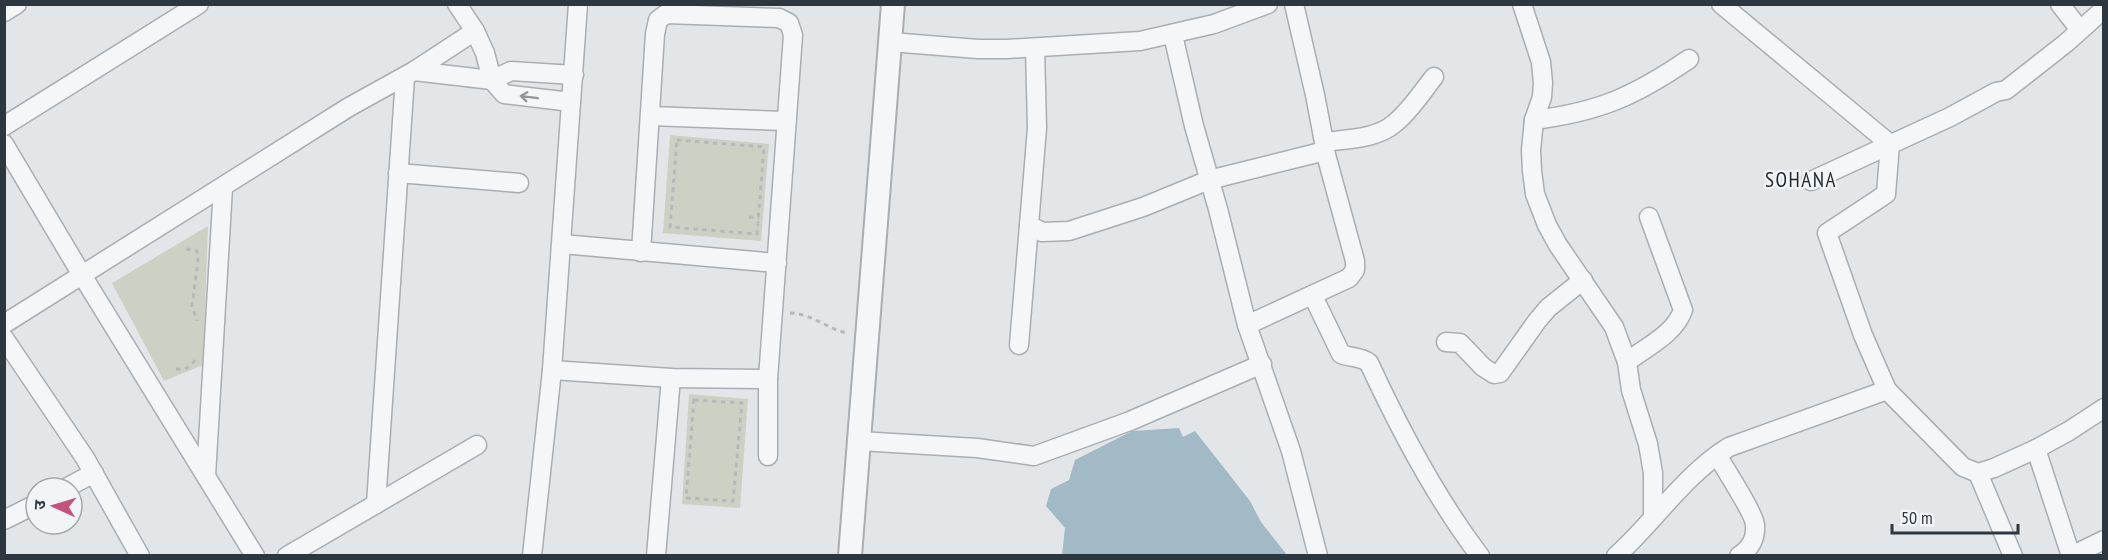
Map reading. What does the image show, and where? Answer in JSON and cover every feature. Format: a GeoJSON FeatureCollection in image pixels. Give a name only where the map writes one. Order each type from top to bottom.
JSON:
{"type":"FeatureCollection","features":[{"type":"Feature","properties":{"kind":"street"},"geometry":{"type":"LineString","coordinates":[[4,12],[17,4]]}},
{"type":"Feature","properties":{"kind":"street"},"geometry":{"type":"LineString","coordinates":[[4,126],[199,4]]}},
{"type":"Feature","properties":{"kind":"street"},"geometry":{"type":"LineString","coordinates":[[457,4],[485,53],[492,81],[504,94],[571,102]]}},
{"type":"Feature","properties":{"kind":"street"},"geometry":{"type":"LineString","coordinates":[[532,555],[552,370],[578,4]]}},
{"type":"Feature","properties":{"kind":"street"},"geometry":{"type":"LineString","coordinates":[[850,555],[893,4]]}},
{"type":"Feature","properties":{"kind":"street"},"geometry":{"type":"LineString","coordinates":[[890,42],[978,49],[1035,48],[1140,41],[1214,24],[1268,4]]}},
{"type":"Feature","properties":{"kind":"street"},"geometry":{"type":"LineString","coordinates":[[1247,325],[1349,278],[1355,270],[1355,261],[1325,147],[1316,95],[1294,4]]}},
{"type":"Feature","properties":{"kind":"street"},"geometry":{"type":"LineString","coordinates":[[1522,4],[1541,62],[1543,83],[1542,97],[1534,120],[1531,150],[1535,194],[1552,235],[1614,327],[1627,362],[1631,390],[1648,444],[1653,473],[1653,517]]}},
{"type":"Feature","properties":{"kind":"street"},"geometry":{"type":"LineString","coordinates":[[1721,4],[1890,144]]}},
{"type":"Feature","properties":{"kind":"street"},"geometry":{"type":"LineString","coordinates":[[2060,4],[2080,30]]}},
{"type":"Feature","properties":{"kind":"street"},"geometry":{"type":"LineString","coordinates":[[1811,181],[1950,117],[1996,92],[2006,90],[2066,43],[2103,9]]}},
{"type":"Feature","properties":{"kind":"street"},"geometry":{"type":"LineString","coordinates":[[640,252],[655,34],[658,20],[666,14],[779,18],[789,23],[793,35],[768,379],[768,456]]}},
{"type":"Feature","properties":{"kind":"street"},"geometry":{"type":"LineString","coordinates":[[4,324],[349,107],[410,74],[475,32]]}},
{"type":"Feature","properties":{"kind":"street"},"geometry":{"type":"LineString","coordinates":[[1173,35],[1247,325],[1291,451],[1318,555]]}},
{"type":"Feature","properties":{"kind":"street"},"geometry":{"type":"LineString","coordinates":[[1019,345],[1037,128],[1035,48]]}},
{"type":"Feature","properties":{"kind":"street"},"geometry":{"type":"LineString","coordinates":[[1534,120],[1564,116],[1608,105],[1643,88],[1689,59]]}},
{"type":"Feature","properties":{"kind":"street"},"geometry":{"type":"LineString","coordinates":[[410,74],[492,81],[511,71],[574,75]]}},
{"type":"Feature","properties":{"kind":"street"},"geometry":{"type":"LineString","coordinates":[[376,504],[398,173],[410,74]]}},
{"type":"Feature","properties":{"kind":"street"},"geometry":{"type":"LineString","coordinates":[[1029,225],[1041,232],[1069,231],[1154,203],[1209,180],[1386,130],[1396,123],[1434,77]]}},
{"type":"Feature","properties":{"kind":"street"},"geometry":{"type":"LineString","coordinates":[[651,116],[785,121]]}},
{"type":"Feature","properties":{"kind":"street"},"geometry":{"type":"LineString","coordinates":[[4,144],[255,555]]}},
{"type":"Feature","properties":{"kind":"street"},"geometry":{"type":"LineString","coordinates":[[1890,144],[1886,194],[1827,233],[1863,335],[1887,390],[1956,461],[1963,467],[1978,473],[2036,449],[2069,431],[2103,408]]}},
{"type":"Feature","properties":{"kind":"street"},"geometry":{"type":"LineString","coordinates":[[398,173],[519,183]]}},
{"type":"Feature","properties":{"kind":"street"},"geometry":{"type":"LineString","coordinates":[[206,476],[223,187]]}},
{"type":"Feature","properties":{"kind":"street"},"geometry":{"type":"LineString","coordinates":[[1627,362],[1673,328],[1680,320],[1683,310],[1649,217]]}},
{"type":"Feature","properties":{"kind":"street"},"geometry":{"type":"LineString","coordinates":[[562,244],[777,263]]}},
{"type":"Feature","properties":{"kind":"street"},"geometry":{"type":"LineString","coordinates":[[1446,342],[1460,343],[1483,367],[1494,374],[1500,373],[1537,321],[1583,280]]}},
{"type":"Feature","properties":{"kind":"street"},"geometry":{"type":"LineString","coordinates":[[1313,296],[1341,354],[1364,358],[1369,363],[1436,491],[1480,555]]}},
{"type":"Feature","properties":{"kind":"street"},"geometry":{"type":"LineString","coordinates":[[4,338],[94,473],[140,555]]}},
{"type":"Feature","properties":{"kind":"street"},"geometry":{"type":"LineString","coordinates":[[859,441],[977,448],[1034,456],[1130,421],[1262,364]]}},
{"type":"Feature","properties":{"kind":"street"},"geometry":{"type":"LineString","coordinates":[[552,370],[671,378],[768,379]]}},
{"type":"Feature","properties":{"kind":"street"},"geometry":{"type":"LineString","coordinates":[[656,555],[671,378]]}},
{"type":"Feature","properties":{"kind":"street"},"geometry":{"type":"LineString","coordinates":[[1616,555],[1717,454],[1729,447],[1887,390]]}},
{"type":"Feature","properties":{"kind":"street"},"geometry":{"type":"LineString","coordinates":[[287,555],[477,445]]}},
{"type":"Feature","properties":{"kind":"street"},"geometry":{"type":"LineString","coordinates":[[2036,449],[2071,555],[2103,540]]}},
{"type":"Feature","properties":{"kind":"street"},"geometry":{"type":"LineString","coordinates":[[1717,454],[1756,522],[1754,539],[1748,550],[1739,555]]}},
{"type":"Feature","properties":{"kind":"street"},"geometry":{"type":"LineString","coordinates":[[84,478],[94,473]]}},
{"type":"Feature","properties":{"kind":"street"},"geometry":{"type":"LineString","coordinates":[[1978,473],[2013,555]]}},
{"type":"Feature","properties":{"kind":"street"},"geometry":{"type":"LineString","coordinates":[[4,520],[24,510]]}},
{"type":"Feature","properties":{"kind":"path"},"geometry":{"type":"LineString","coordinates":[[677,140],[764,147],[759,218],[758,234],[670,227],[677,140]]}},
{"type":"Feature","properties":{"kind":"path"},"geometry":{"type":"LineString","coordinates":[[749,217],[759,218]]}},
{"type":"Feature","properties":{"kind":"path"},"geometry":{"type":"LineString","coordinates":[[186,249],[196,251],[198,261],[192,306],[197,324]]}},
{"type":"Feature","properties":{"kind":"path"},"geometry":{"type":"LineString","coordinates":[[773,312],[800,313],[840,332],[867,336]]}},
{"type":"Feature","properties":{"kind":"path"},"geometry":{"type":"LineString","coordinates":[[176,369],[191,366],[196,358]]}},
{"type":"Feature","properties":{"kind":"path"},"geometry":{"type":"LineString","coordinates":[[694,400],[742,404],[734,501],[686,498],[694,400]]}},
{"type":"Feature","properties":{"kind":"shaded area"},"geometry":{"type":"Polygon","coordinates":[[[670,135],[769,144],[761,241],[663,233],[670,135]]]}},
{"type":"Feature","properties":{"kind":"shaded area"},"geometry":{"type":"Polygon","coordinates":[[[208,226],[203,365],[164,381],[112,283],[208,226]]]}},
{"type":"Feature","properties":{"kind":"shaded area"},"geometry":{"type":"Polygon","coordinates":[[[689,394],[748,399],[740,508],[682,504],[689,394]]]}},
{"type":"Feature","properties":{"kind":"water"},"geometry":{"type":"Polygon","coordinates":[[[1179,428],[1183,437],[1195,431],[1250,501],[1261,522],[1287,555],[1062,555],[1065,528],[1046,506],[1051,489],[1069,480],[1075,460],[1132,431],[1179,428]]]}},
{"type":"Feature","properties":{"kind":"district","name":"SOHANA"},"geometry":{"type":"Point","coordinates":[1801,179]}}]}
